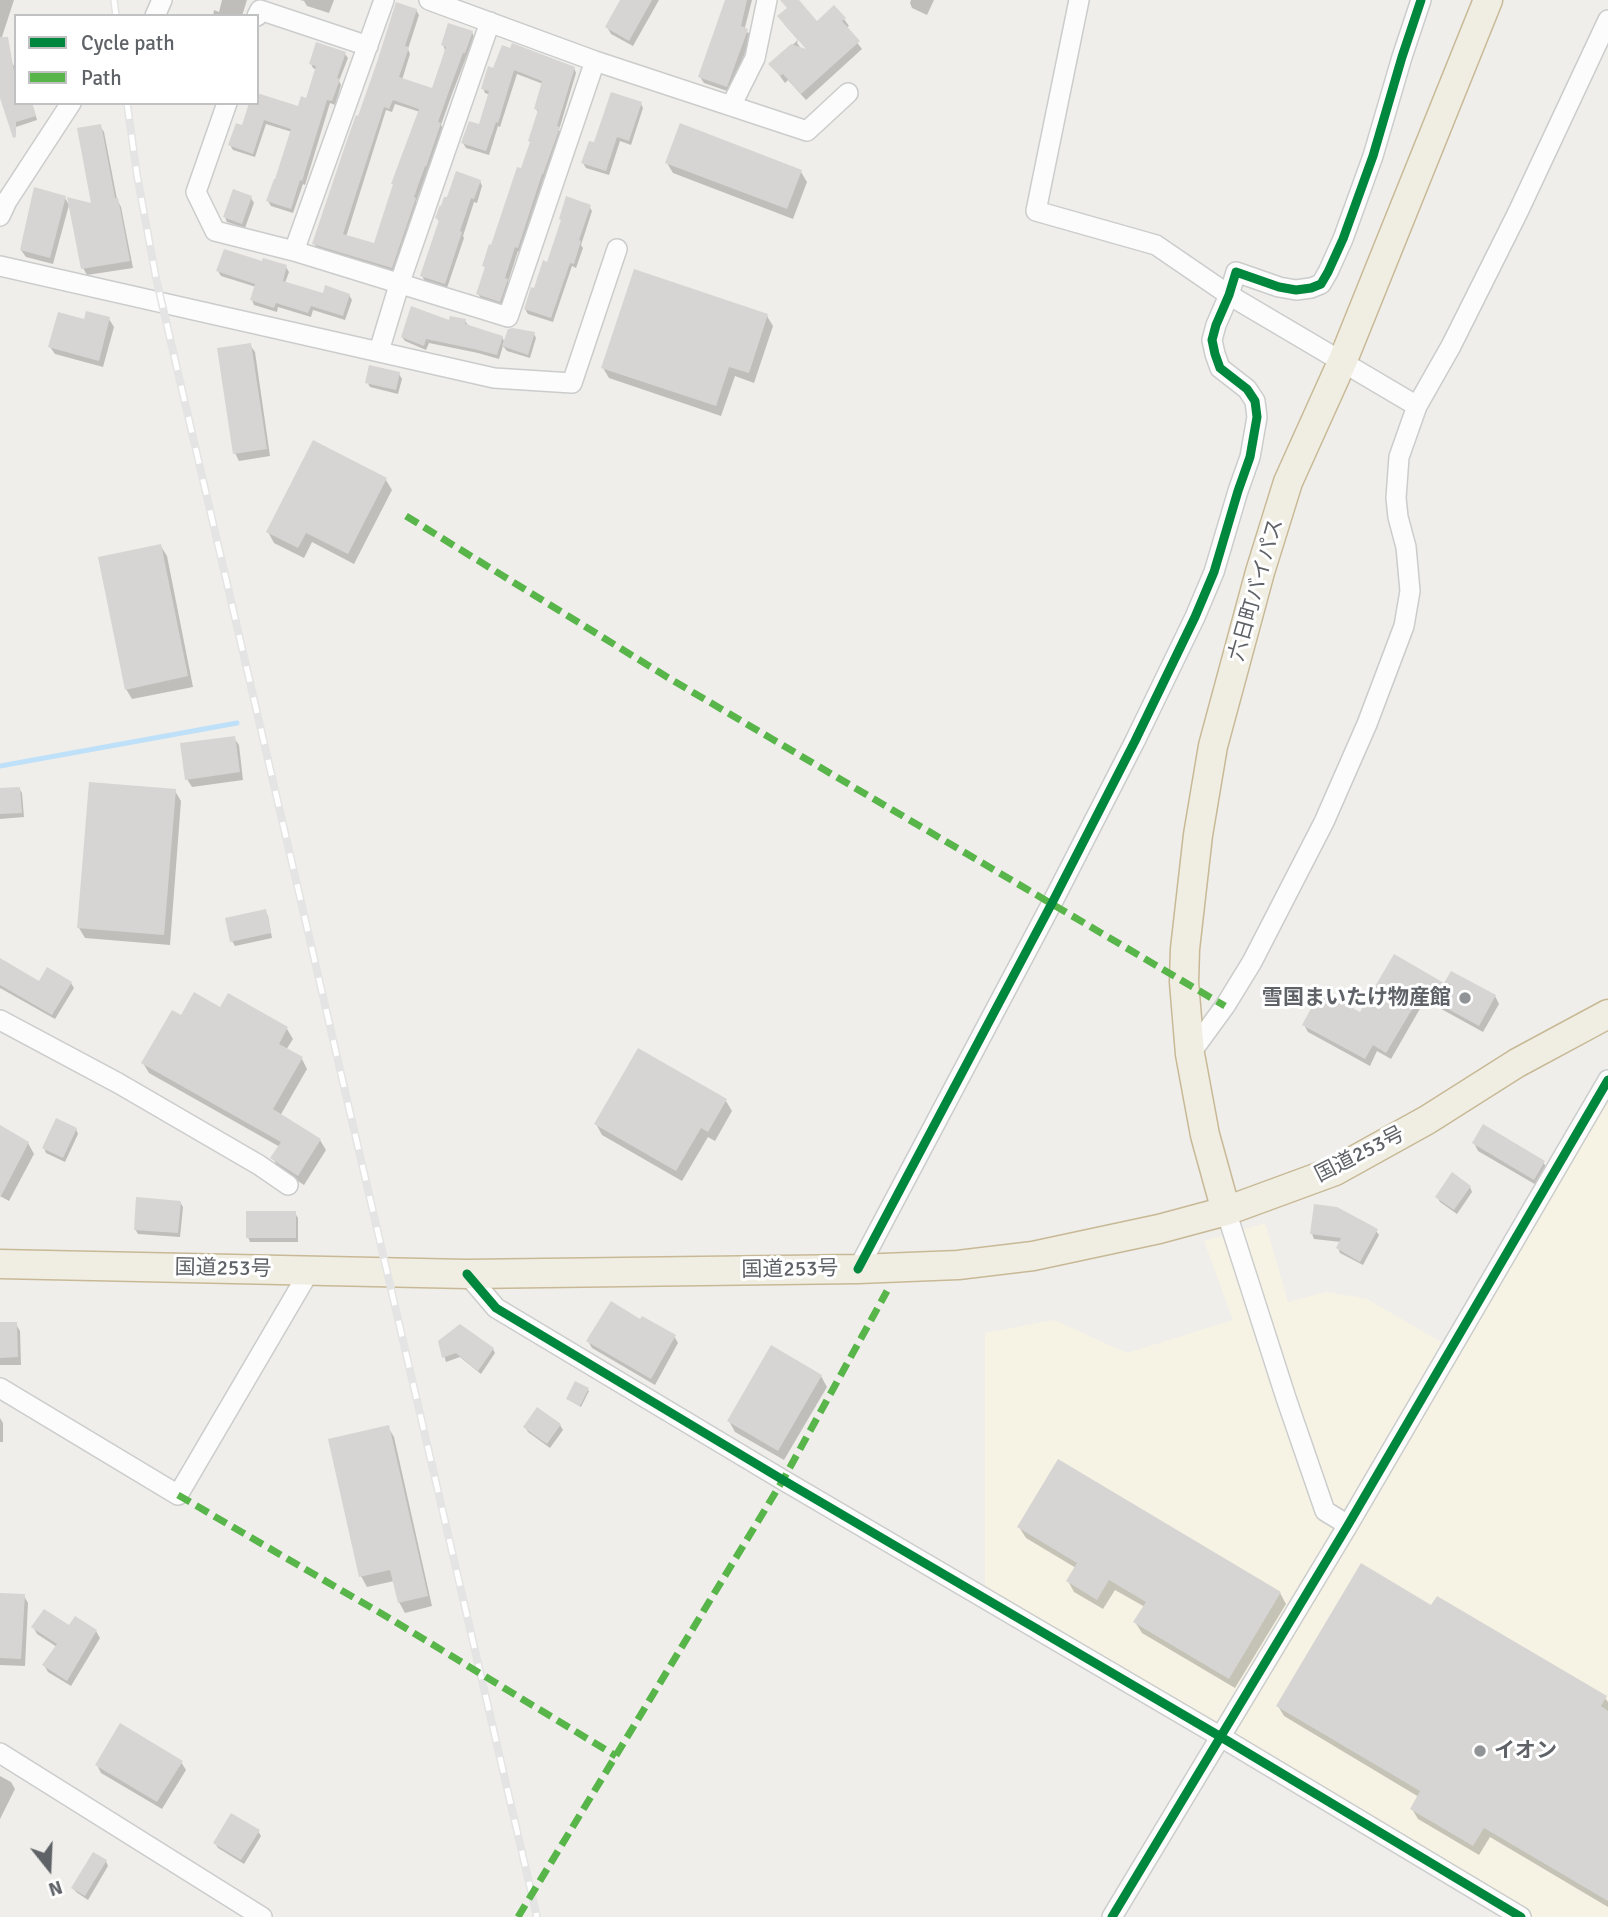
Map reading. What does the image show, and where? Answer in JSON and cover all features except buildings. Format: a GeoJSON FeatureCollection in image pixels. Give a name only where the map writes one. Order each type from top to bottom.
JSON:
{"type":"FeatureCollection","features":[{"type":"Feature","properties":{"kind":"highway","name":"六日町バイパス"},"geometry":{"type":"LineString","coordinates":[[1226,1211],[1205,1135],[1190,1054],[1184,982],[1185,949],[1198,835],[1213,746],[1260,572],[1288,482],[1343,360],[1488,0]]}},
{"type":"Feature","properties":{"kind":"highway","name":"国道253号"},"geometry":{"type":"LineString","coordinates":[[0,1264],[467,1273],[858,1269],[958,1265],[1033,1256],[1159,1229],[1226,1211],[1335,1171],[1427,1120],[1517,1063],[1608,1014]]}},
{"type":"Feature","properties":{"kind":"street"},"geometry":{"type":"LineString","coordinates":[[294,251],[384,0]]}},
{"type":"Feature","properties":{"kind":"street"},"geometry":{"type":"LineString","coordinates":[[429,0],[595,61],[807,131],[848,93]]}},
{"type":"Feature","properties":{"kind":"street"},"geometry":{"type":"LineString","coordinates":[[730,106],[755,58],[767,0]]}},
{"type":"Feature","properties":{"kind":"street"},"geometry":{"type":"LineString","coordinates":[[1079,0],[1036,211],[1156,246],[1229,295],[1417,406]]}},
{"type":"Feature","properties":{"kind":"street"},"geometry":{"type":"LineString","coordinates":[[858,1269],[1135,741],[1214,572],[1250,457],[1256,417],[1255,401],[1247,389],[1220,368],[1212,340],[1236,272],[1296,290],[1321,284],[1343,239],[1373,156],[1421,0]]}},
{"type":"Feature","properties":{"kind":"street"},"geometry":{"type":"LineString","coordinates":[[258,14],[260,9],[368,46]]}},
{"type":"Feature","properties":{"kind":"street"},"geometry":{"type":"LineString","coordinates":[[1190,1054],[1225,1006],[1252,962],[1324,822],[1367,724],[1404,626],[1410,591],[1406,547],[1398,517],[1396,483],[1399,457],[1417,406],[1451,346],[1518,212],[1608,20]]}},
{"type":"Feature","properties":{"kind":"street"},"geometry":{"type":"LineString","coordinates":[[379,351],[399,285],[490,22]]}},
{"type":"Feature","properties":{"kind":"street"},"geometry":{"type":"LineString","coordinates":[[226,105],[196,192],[215,231],[294,251],[508,317],[595,61]]}},
{"type":"Feature","properties":{"kind":"street"},"geometry":{"type":"LineString","coordinates":[[0,216],[70,105]]}},
{"type":"Feature","properties":{"kind":"street"},"geometry":{"type":"LineString","coordinates":[[0,266],[494,378],[572,383],[617,249]]}},
{"type":"Feature","properties":{"kind":"street"},"geometry":{"type":"LineString","coordinates":[[0,1020],[118,1083],[259,1165],[288,1185]]}},
{"type":"Feature","properties":{"kind":"street"},"geometry":{"type":"LineString","coordinates":[[1112,1917],[1348,1525],[1608,1080]]}},
{"type":"Feature","properties":{"kind":"street"},"geometry":{"type":"LineString","coordinates":[[1226,1211],[1325,1511],[1348,1525]]}},
{"type":"Feature","properties":{"kind":"street"},"geometry":{"type":"LineString","coordinates":[[0,1388],[178,1495],[310,1270]]}},
{"type":"Feature","properties":{"kind":"street"},"geometry":{"type":"LineString","coordinates":[[467,1273],[496,1308],[1521,1917]]}},
{"type":"Feature","properties":{"kind":"street"},"geometry":{"type":"LineString","coordinates":[[0,1753],[262,1917]]}},
{"type":"Feature","properties":{"kind":"shaded area"},"geometry":{"type":"Polygon","coordinates":[[[1608,1080],[1608,1917],[1521,1917],[985,1598],[985,1333],[1054,1320],[1127,1353],[1233,1320],[1204,1241],[1265,1223],[1288,1302],[1327,1292],[1367,1299],[1441,1342],[1356,1508],[1608,1080]]]}},
{"type":"Feature","properties":{"kind":"waterway"},"geometry":{"type":"LineString","coordinates":[[0,766],[237,723]]}},
{"type":"Feature","properties":{"kind":"railway"},"geometry":{"type":"LineString","coordinates":[[114,0],[116,14]]}},
{"type":"Feature","properties":{"kind":"railway"},"geometry":{"type":"LineString","coordinates":[[127,105],[156,278],[537,1917]]}},
{"type":"Feature","properties":{"kind":"marked path"},"geometry":{"type":"LineString","coordinates":[[406,516],[667,677],[1225,1006]]}},
{"type":"Feature","properties":{"kind":"marked path"},"geometry":{"type":"LineString","coordinates":[[518,1917],[783,1480],[887,1291]]}},
{"type":"Feature","properties":{"kind":"marked path"},"geometry":{"type":"LineString","coordinates":[[178,1495],[389,1618],[616,1756]]}},
{"type":"Feature","properties":{"kind":"cycle path"},"geometry":{"type":"LineString","coordinates":[[858,1269],[1135,741],[1214,572],[1250,457],[1257,417],[1255,401],[1247,389],[1220,368],[1212,340],[1236,272],[1296,290],[1321,284],[1343,239],[1373,156],[1421,0]]}},
{"type":"Feature","properties":{"kind":"cycle path"},"geometry":{"type":"LineString","coordinates":[[1112,1917],[1348,1525],[1608,1080]]}},
{"type":"Feature","properties":{"kind":"cycle path"},"geometry":{"type":"LineString","coordinates":[[467,1274],[496,1308],[1521,1917]]}},
{"type":"Feature","properties":{"kind":"place","name":"雪国まいたけ物産館"},"geometry":{"type":"Point","coordinates":[1465,998]}},
{"type":"Feature","properties":{"kind":"place","name":"イオン"},"geometry":{"type":"Point","coordinates":[1480,1751]}}]}
